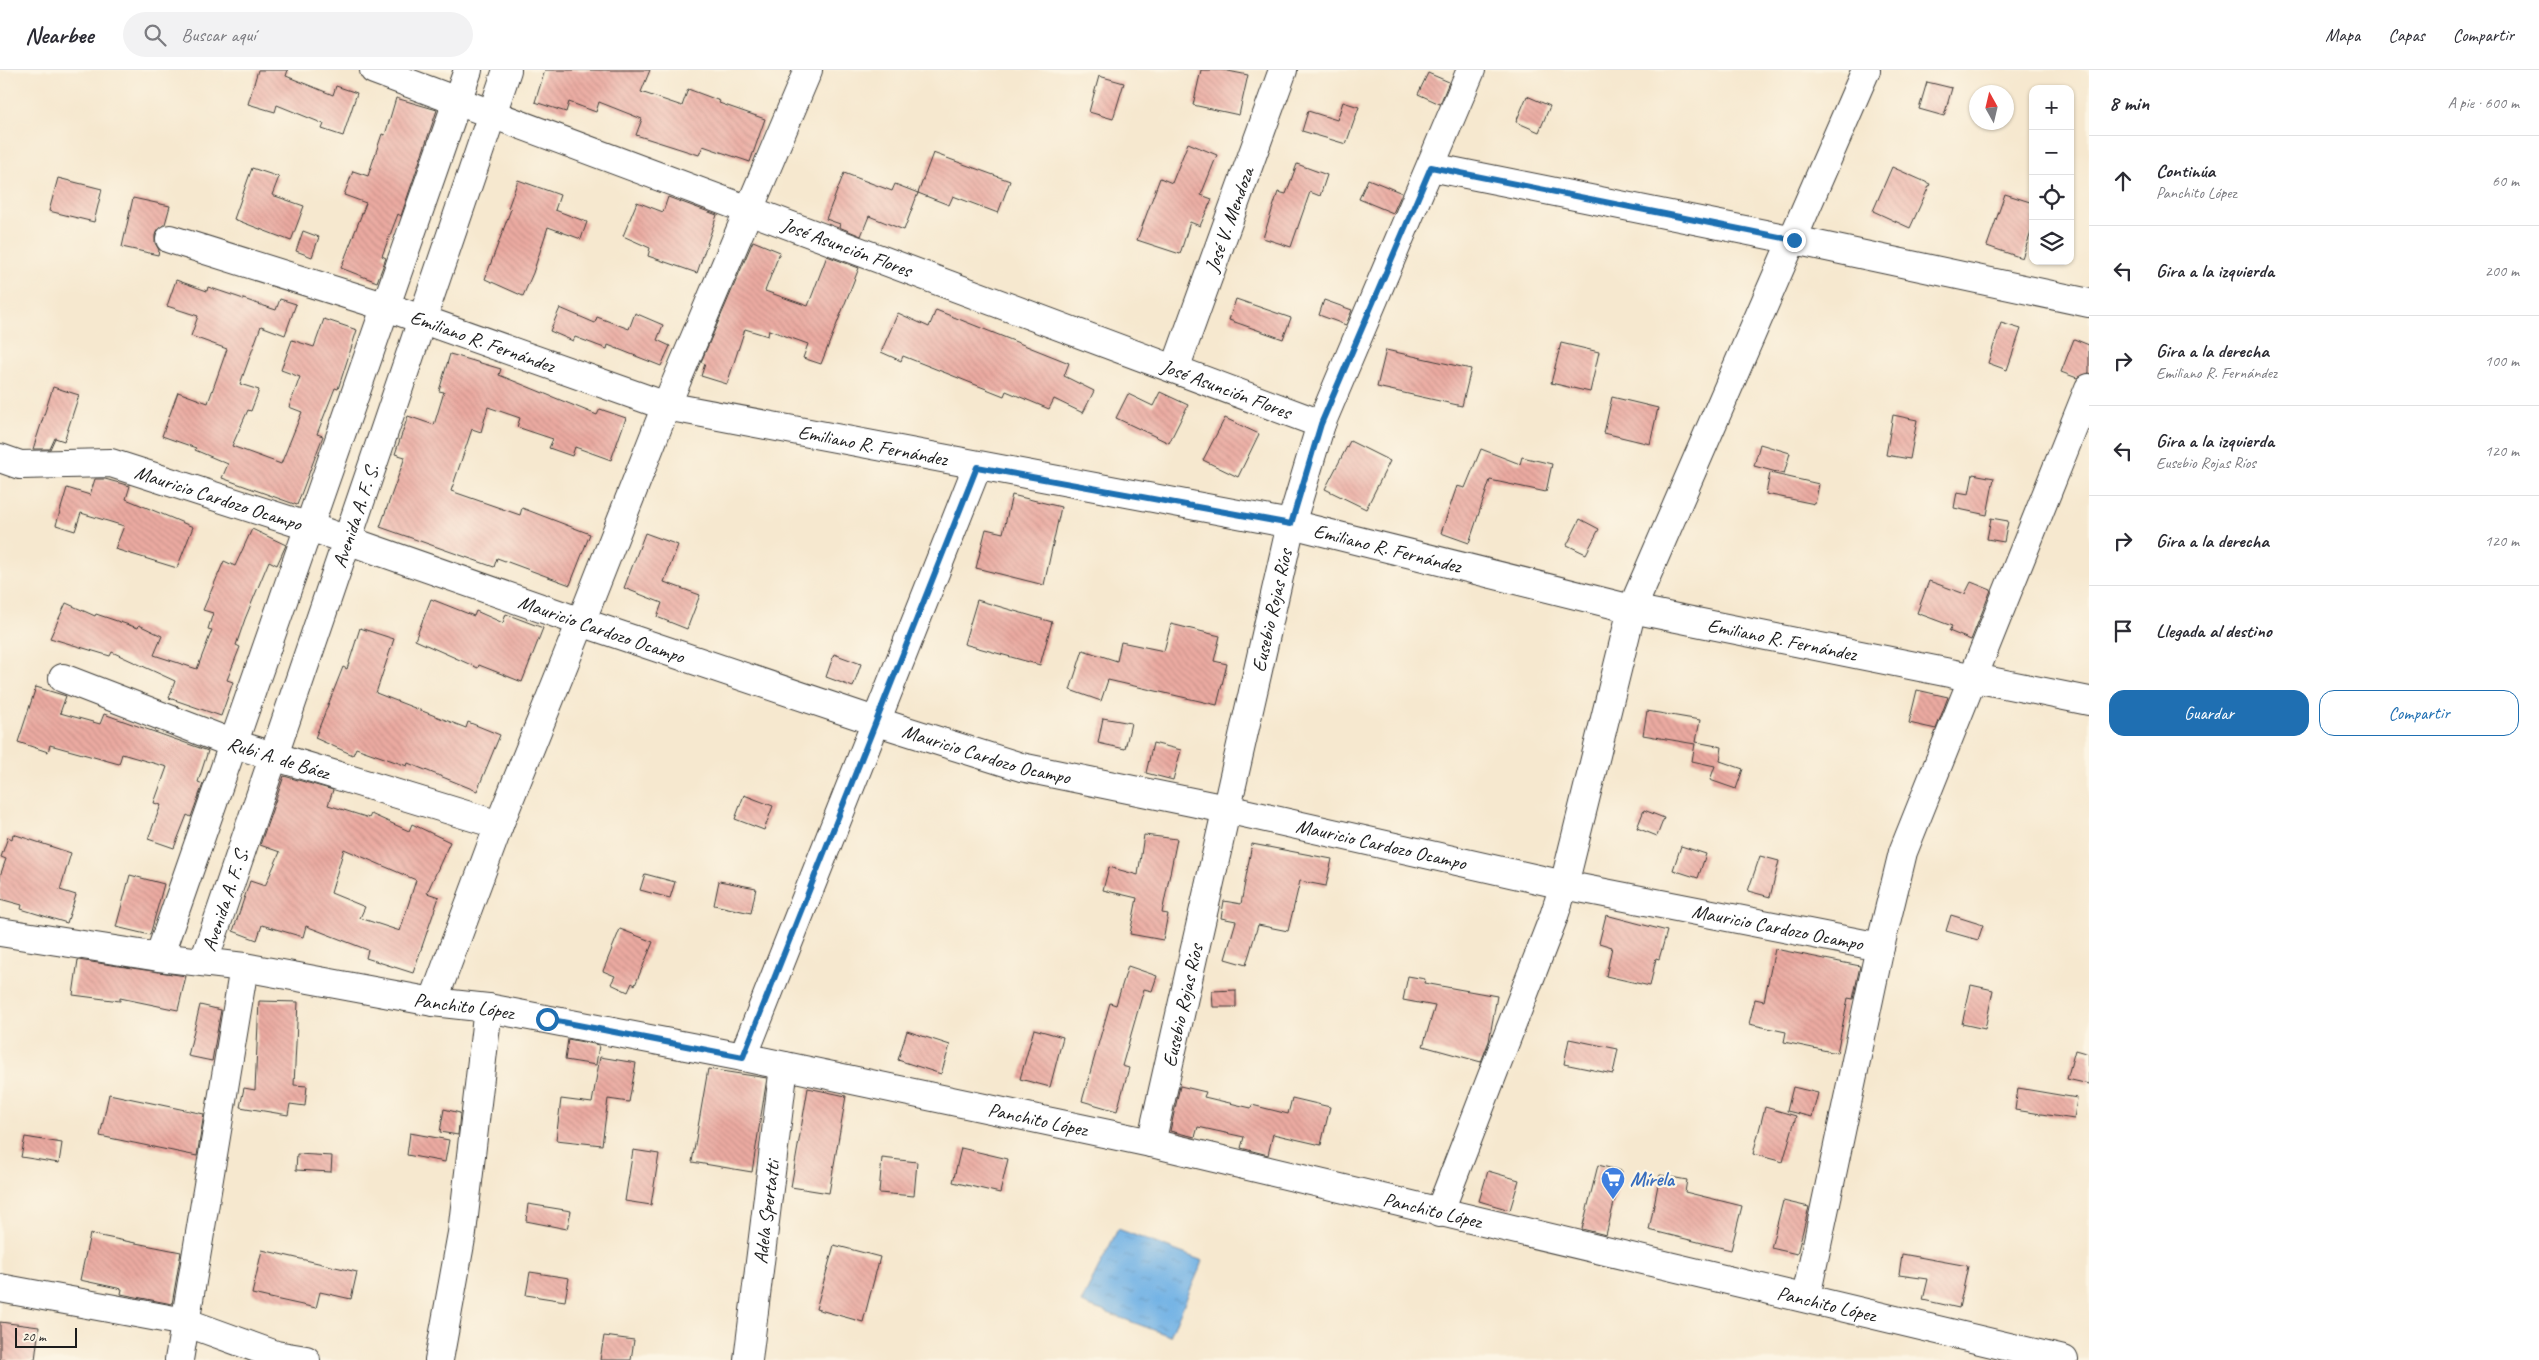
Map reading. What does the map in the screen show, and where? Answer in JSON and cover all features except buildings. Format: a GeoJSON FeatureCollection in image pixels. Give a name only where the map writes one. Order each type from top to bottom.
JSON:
{"type":"FeatureCollection","features":[{"type":"Feature","properties":{"kind":"street","name":"José Asunción Flores"},"geometry":{"type":"LineString","coordinates":[[374,70],[458,100],[748,212],[1321,424]]}},
{"type":"Feature","properties":{"kind":"street","name":"Avenida A. F. S."},"geometry":{"type":"LineString","coordinates":[[159,957],[468,70]]}},
{"type":"Feature","properties":{"kind":"street","name":"Avenida A. F. S."},"geometry":{"type":"LineString","coordinates":[[204,961],[507,70]]}},
{"type":"Feature","properties":{"kind":"street"},"geometry":{"type":"LineString","coordinates":[[433,1002],[499,824],[666,406],[808,70]]}},
{"type":"Feature","properties":{"kind":"street","name":"José V. Mendoza"},"geometry":{"type":"LineString","coordinates":[[1175,369],[1283,70]]}},
{"type":"Feature","properties":{"kind":"street","name":"Eusebio Rojas Ríos"},"geometry":{"type":"LineString","coordinates":[[1151,1143],[1291,524],[1321,424],[1471,70]]}},
{"type":"Feature","properties":{"kind":"street"},"geometry":{"type":"LineString","coordinates":[[1439,1213],[1554,916],[1564,885],[1632,609],[1794,240],[1866,70]]}},
{"type":"Feature","properties":{"kind":"street"},"geometry":{"type":"LineString","coordinates":[[1431,167],[1794,240],[2089,303]]}},
{"type":"Feature","properties":{"kind":"street","name":"Emiliano R. Fernández"},"geometry":{"type":"LineString","coordinates":[[170,239],[387,307],[666,406],[977,467],[1291,524],[1632,609],[2089,701]]}},
{"type":"Feature","properties":{"kind":"street"},"geometry":{"type":"LineString","coordinates":[[1806,1298],[1880,947],[1903,852],[2089,388]]}},
{"type":"Feature","properties":{"kind":"street","name":"Mauricio Cardozo Ocampo"},"geometry":{"type":"LineString","coordinates":[[0,458],[20,465],[111,463],[310,527],[581,622],[878,722],[1021,767],[1226,809],[1564,885],[1880,947]]}},
{"type":"Feature","properties":{"kind":"street"},"geometry":{"type":"LineString","coordinates":[[743,1057],[878,722],[977,467]]}},
{"type":"Feature","properties":{"kind":"street","name":"Rubi A. de Báez"},"geometry":{"type":"LineString","coordinates":[[63,678],[234,744],[499,824]]}},
{"type":"Feature","properties":{"kind":"street","name":"Panchito López"},"geometry":{"type":"LineString","coordinates":[[0,932],[159,957],[244,967],[433,1002],[488,1008],[743,1057],[1151,1143],[1439,1213],[2064,1360]]}},
{"type":"Feature","properties":{"kind":"street"},"geometry":{"type":"LineString","coordinates":[[179,1360],[244,967]]}},
{"type":"Feature","properties":{"kind":"street"},"geometry":{"type":"LineString","coordinates":[[440,1360],[462,1233],[488,1008]]}},
{"type":"Feature","properties":{"kind":"street","name":"Adela Spertatti"},"geometry":{"type":"LineString","coordinates":[[748,1360],[784,1066]]}},
{"type":"Feature","properties":{"kind":"street"},"geometry":{"type":"LineString","coordinates":[[0,1288],[186,1322],[276,1355],[306,1360]]}},
{"type":"Feature","properties":{"kind":"water"},"geometry":{"type":"Polygon","coordinates":[[[1118,1229],[1203,1261],[1170,1336],[1081,1303],[1118,1229]]]}},
{"type":"Feature","properties":{"kind":"place","name":"Mírela"},"geometry":{"type":"Point","coordinates":[1613,1200]}},
{"type":"Feature","properties":{"kind":"route"},"geometry":{"type":"LineString","coordinates":[[547,1019],[743,1057],[878,722],[977,467],[1291,524],[1321,424],[1431,167],[1794,240]]}}]}
